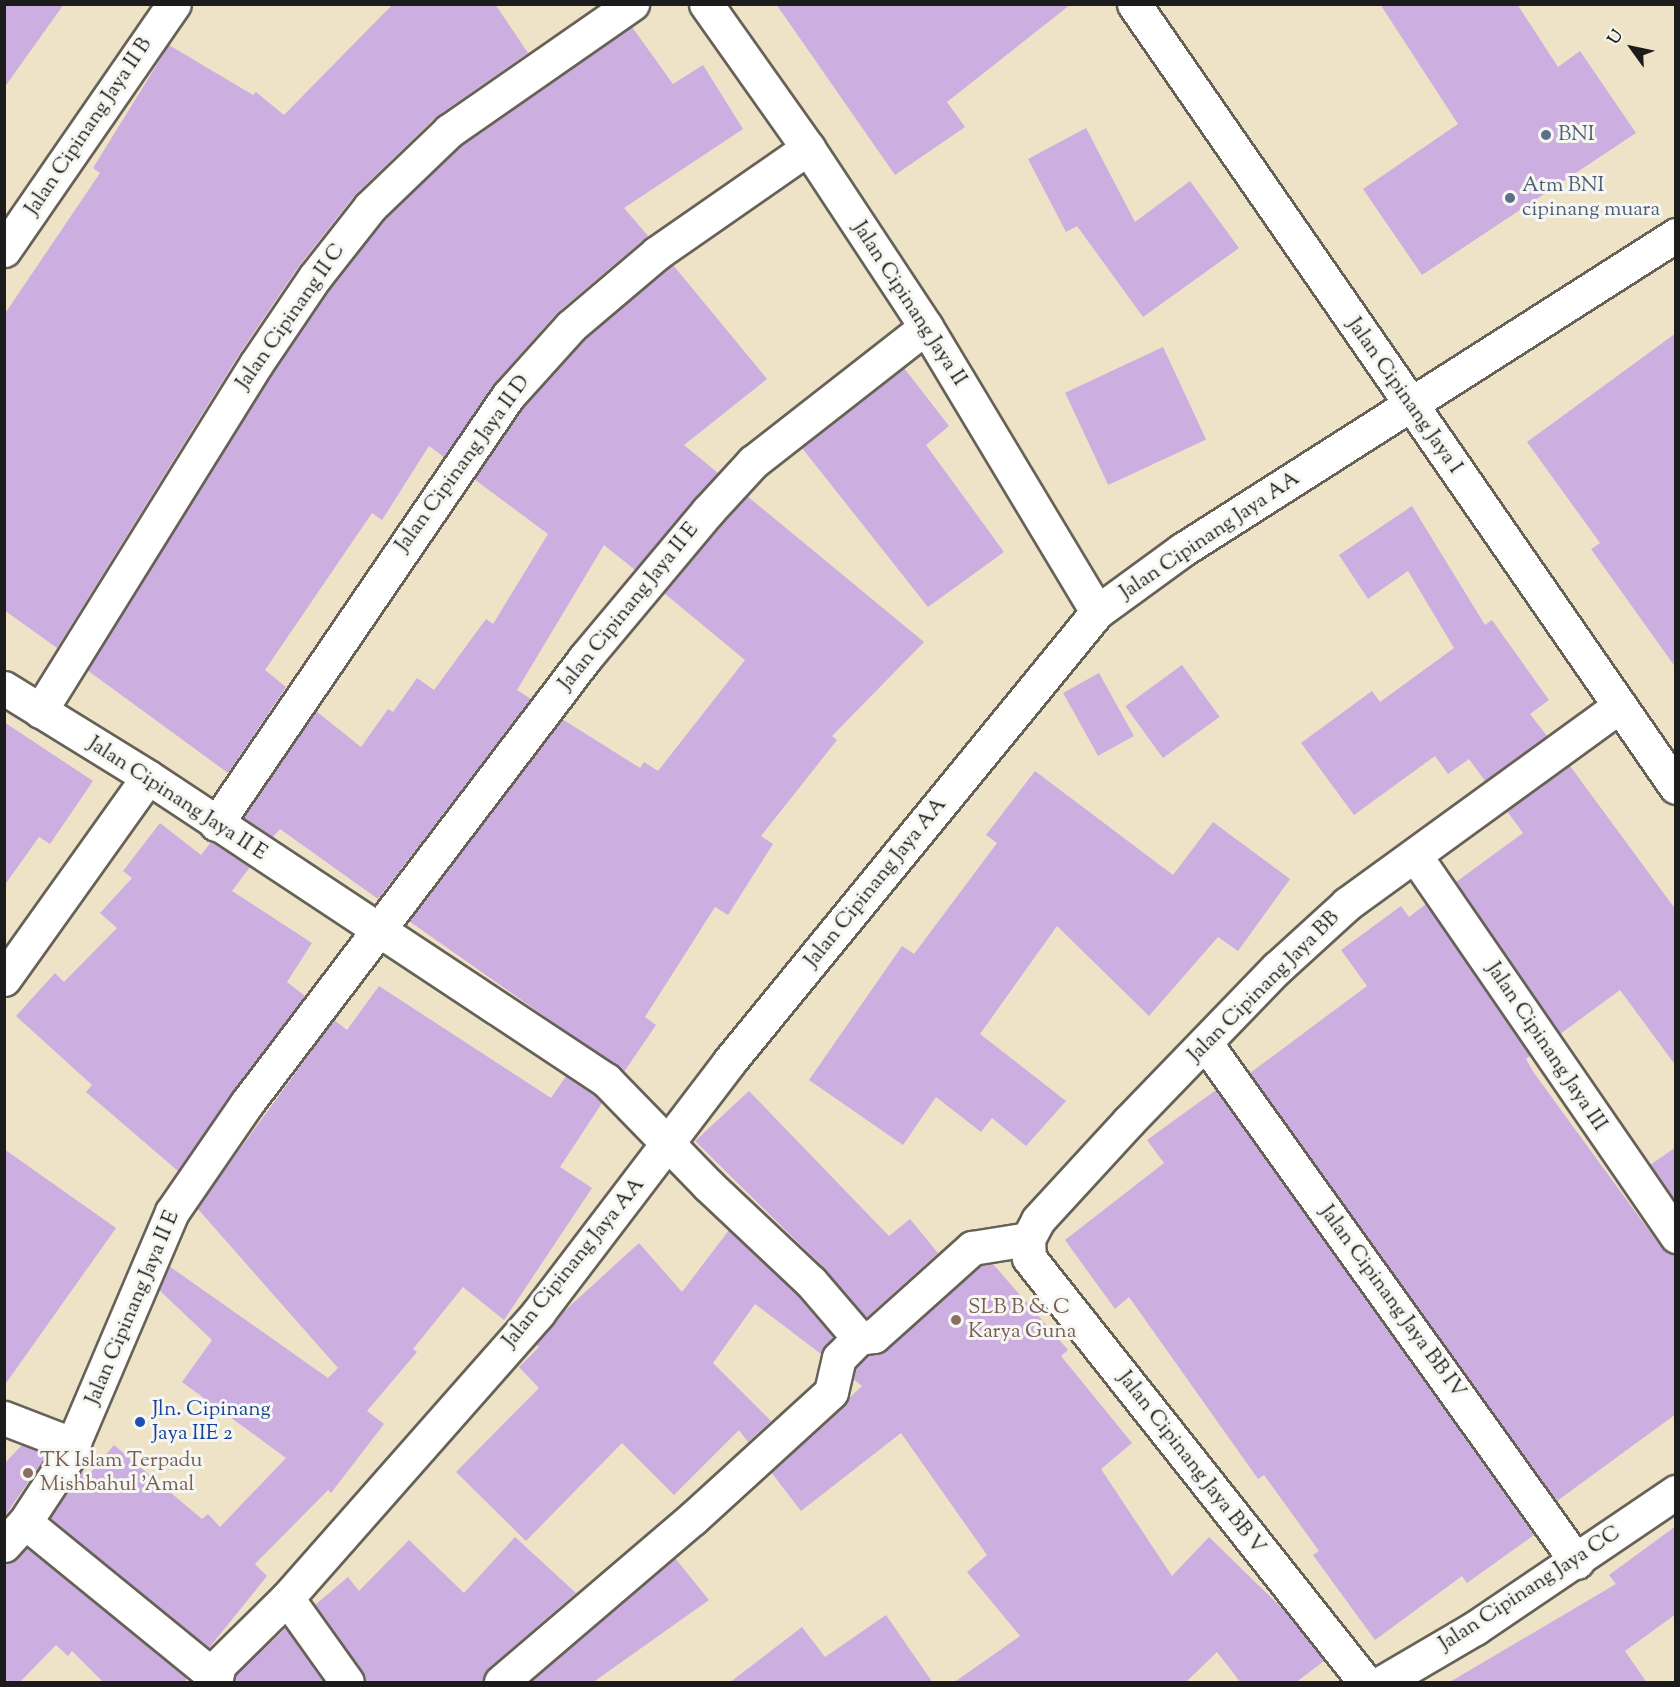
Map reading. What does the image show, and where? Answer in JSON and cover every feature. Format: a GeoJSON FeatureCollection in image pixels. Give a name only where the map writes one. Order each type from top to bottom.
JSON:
{"type":"FeatureCollection","features":[{"type":"Feature","properties":{"kind":"street","name":"Jalan Cipinang Jaya II B"},"geometry":{"type":"LineString","coordinates":[[4,250],[174,4]]}},
{"type":"Feature","properties":{"kind":"street","name":"Jalan Cipinang II C"},"geometry":{"type":"LineString","coordinates":[[40,711],[256,364],[315,277],[370,207],[449,132],[632,4]]}},
{"type":"Feature","properties":{"kind":"street","name":"Jalan Cipinang Jaya II"},"geometry":{"type":"LineString","coordinates":[[706,4],[808,148],[926,327],[1097,612]]}},
{"type":"Feature","properties":{"kind":"street","name":"Jalan Cipinang Jaya I"},"geometry":{"type":"LineString","coordinates":[[1134,4],[1408,405],[1676,787]]}},
{"type":"Feature","properties":{"kind":"street","name":"Jalan Cipinang Jaya II D"},"geometry":{"type":"LineString","coordinates":[[216,824],[508,396],[571,326],[657,253],[808,148]]}},
{"type":"Feature","properties":{"kind":"street","name":"Jalan Cipinang Jaya AA"},"geometry":{"type":"LineString","coordinates":[[214,1679],[219,1665],[287,1598],[538,1313],[729,1062],[1097,612],[1182,550],[1676,235]]}},
{"type":"Feature","properties":{"kind":"street","name":"Jalan Cipinang Jaya II E"},"geometry":{"type":"LineString","coordinates":[[15,1533],[74,1445],[172,1212],[247,1103],[585,658],[708,511],[753,462],[926,327]]}},
{"type":"Feature","properties":{"kind":"street","name":"Jalan Cipinang Jaya II E"},"geometry":{"type":"LineString","coordinates":[[4,688],[148,777],[378,932],[606,1080],[667,1144],[811,1282],[860,1338]]}},
{"type":"Feature","properties":{"kind":"street","name":"Jalan Cipinang Jaya BB"},"geometry":{"type":"LineString","coordinates":[[1028,1239],[1038,1220],[1277,968],[1347,904],[1416,857],[1620,706]]}},
{"type":"Feature","properties":{"kind":"street"},"geometry":{"type":"LineString","coordinates":[[4,979],[148,777]]}},
{"type":"Feature","properties":{"kind":"street","name":"Jalan Cipinang Jaya III"},"geometry":{"type":"LineString","coordinates":[[1416,857],[1676,1236]]}},
{"type":"Feature","properties":{"kind":"street","name":"Jalan Cipinang Jaya BB IV"},"geometry":{"type":"LineString","coordinates":[[1206,1044],[1577,1562]]}},
{"type":"Feature","properties":{"kind":"street"},"geometry":{"type":"LineString","coordinates":[[501,1683],[692,1519],[831,1392],[839,1358],[860,1338],[874,1336],[972,1248],[1028,1239]]}},
{"type":"Feature","properties":{"kind":"street","name":"Jalan Cipinang Jaya BB V"},"geometry":{"type":"LineString","coordinates":[[1028,1239],[1029,1258],[1365,1683]]}},
{"type":"Feature","properties":{"kind":"street"},"geometry":{"type":"LineString","coordinates":[[4,1418],[74,1445]]}},
{"type":"Feature","properties":{"kind":"street","name":"Jalan Cipinang Jaya CC"},"geometry":{"type":"LineString","coordinates":[[1383,1683],[1577,1562],[1676,1492]]}},
{"type":"Feature","properties":{"kind":"street"},"geometry":{"type":"LineString","coordinates":[[15,1533],[214,1679]]}},
{"type":"Feature","properties":{"kind":"street"},"geometry":{"type":"LineString","coordinates":[[287,1598],[347,1683]]}},
{"type":"Feature","properties":{"kind":"building"},"geometry":{"type":"Polygon","coordinates":[[[4,4],[64,4],[4,88],[4,4]]]}},
{"type":"Feature","properties":{"kind":"building"},"geometry":{"type":"Polygon","coordinates":[[[393,4],[495,4],[528,53],[436,117],[355,195],[299,266],[240,353],[57,648],[4,610],[4,315],[100,173],[93,168],[169,45],[253,95],[256,92],[284,115],[393,4]]]}},
{"type":"Feature","properties":{"kind":"building"},"geometry":{"type":"Polygon","coordinates":[[[776,4],[1071,4],[947,102],[965,127],[895,175],[776,4]]]}},
{"type":"Feature","properties":{"kind":"building"},"geometry":{"type":"Polygon","coordinates":[[[1380,4],[1517,4],[1558,67],[1580,51],[1636,133],[1422,275],[1363,189],[1458,124],[1380,4]]]}},
{"type":"Feature","properties":{"kind":"building"},"geometry":{"type":"Polygon","coordinates":[[[632,27],[673,84],[703,65],[743,129],[624,208],[648,236],[557,313],[494,384],[444,457],[429,446],[382,520],[372,513],[265,670],[286,687],[228,773],[87,670],[272,374],[330,288],[384,220],[461,146],[632,27]]]}},
{"type":"Feature","properties":{"kind":"building"},"geometry":{"type":"Polygon","coordinates":[[[1086,128],[1135,222],[1190,181],[1239,248],[1143,317],[1077,226],[1066,232],[1028,159],[1086,128]]]}},
{"type":"Feature","properties":{"kind":"building"},"geometry":{"type":"Polygon","coordinates":[[[673,265],[767,379],[684,445],[718,473],[635,570],[604,545],[517,690],[531,699],[378,899],[280,829],[273,837],[243,817],[316,711],[361,747],[388,709],[393,712],[417,678],[434,690],[486,619],[493,624],[548,534],[474,479],[523,408],[584,339],[673,265]]]}},
{"type":"Feature","properties":{"kind":"building"},"geometry":{"type":"Polygon","coordinates":[[[1676,333],[1676,668],[1591,549],[1600,543],[1527,442],[1676,333]]]}},
{"type":"Feature","properties":{"kind":"building"},"geometry":{"type":"Polygon","coordinates":[[[1163,347],[1206,439],[1108,485],[1065,393],[1163,347]]]}},
{"type":"Feature","properties":{"kind":"building"},"geometry":{"type":"Polygon","coordinates":[[[904,368],[949,426],[926,445],[1004,552],[928,607],[802,448],[904,368]]]}},
{"type":"Feature","properties":{"kind":"building"},"geometry":{"type":"Polygon","coordinates":[[[747,496],[924,642],[832,736],[837,740],[761,836],[773,844],[728,915],[715,907],[645,1017],[656,1025],[624,1072],[409,921],[562,719],[640,768],[644,762],[658,771],[745,660],[664,593],[747,496]]]}},
{"type":"Feature","properties":{"kind":"building"},"geometry":{"type":"Polygon","coordinates":[[[1412,506],[1485,625],[1492,620],[1549,700],[1530,714],[1547,736],[1485,781],[1469,759],[1448,774],[1435,756],[1354,815],[1301,743],[1372,691],[1380,702],[1454,648],[1408,571],[1368,599],[1339,555],[1412,506]]]}},
{"type":"Feature","properties":{"kind":"building"},"geometry":{"type":"Polygon","coordinates":[[[1182,665],[1220,717],[1163,758],[1125,706],[1182,665]]]}},
{"type":"Feature","properties":{"kind":"building"},"geometry":{"type":"Polygon","coordinates":[[[1099,673],[1134,736],[1098,756],[1063,693],[1099,673]]]}},
{"type":"Feature","properties":{"kind":"building"},"geometry":{"type":"Polygon","coordinates":[[[4,722],[93,781],[50,844],[39,837],[4,886],[4,722]]]}},
{"type":"Feature","properties":{"kind":"building"},"geometry":{"type":"Polygon","coordinates":[[[1570,766],[1676,910],[1676,1066],[1620,990],[1560,1034],[1456,882],[1523,833],[1507,811],[1570,766]]]}},
{"type":"Feature","properties":{"kind":"building"},"geometry":{"type":"Polygon","coordinates":[[[1035,771],[1173,875],[1213,822],[1290,879],[1238,951],[1218,937],[1149,1016],[1057,926],[980,1034],[1066,1101],[1026,1146],[992,1118],[981,1132],[936,1097],[903,1145],[809,1080],[902,946],[914,954],[997,843],[986,835],[1035,771]]]}},
{"type":"Feature","properties":{"kind":"building"},"geometry":{"type":"Polygon","coordinates":[[[160,823],[201,855],[211,842],[250,867],[232,891],[312,943],[287,982],[305,996],[178,1171],[86,1092],[92,1085],[16,1016],[55,973],[64,982],[117,928],[100,913],[132,878],[123,871],[160,823]]]}},
{"type":"Feature","properties":{"kind":"building"},"geometry":{"type":"Polygon","coordinates":[[[1426,904],[1530,1056],[1526,1059],[1534,1073],[1661,1247],[1676,1254],[1676,1414],[1557,1501],[1250,1073],[1367,986],[1341,950],[1401,906],[1409,917],[1426,904]]]}},
{"type":"Feature","properties":{"kind":"building"},"geometry":{"type":"Polygon","coordinates":[[[379,986],[551,1098],[566,1076],[594,1095],[602,1103],[560,1167],[592,1188],[504,1320],[463,1287],[413,1349],[417,1352],[367,1411],[384,1424],[331,1493],[328,1490],[255,1564],[267,1576],[209,1648],[50,1518],[81,1471],[87,1477],[114,1445],[202,1519],[208,1514],[220,1527],[286,1458],[182,1382],[212,1340],[159,1290],[169,1266],[328,1378],[338,1368],[197,1208],[334,1020],[347,1030],[379,986]]]}},
{"type":"Feature","properties":{"kind":"building"},"geometry":{"type":"Polygon","coordinates":[[[1216,1090],[1534,1535],[1467,1583],[1462,1576],[1375,1640],[1313,1555],[1319,1551],[1264,1475],[1258,1479],[1129,1297],[1115,1309],[1065,1240],[1164,1163],[1147,1140],[1216,1090]]]}},
{"type":"Feature","properties":{"kind":"building"},"geometry":{"type":"Polygon","coordinates":[[[749,1091],[889,1236],[910,1219],[938,1253],[866,1318],[824,1268],[695,1141],[749,1091]]]}},
{"type":"Feature","properties":{"kind":"building"},"geometry":{"type":"Polygon","coordinates":[[[1676,1147],[1676,1202],[1650,1165],[1676,1147]]]}},
{"type":"Feature","properties":{"kind":"building"},"geometry":{"type":"Polygon","coordinates":[[[4,1149],[116,1228],[4,1386],[4,1149]]]}},
{"type":"Feature","properties":{"kind":"building"},"geometry":{"type":"Polygon","coordinates":[[[729,1230],[797,1295],[833,1337],[821,1354],[755,1304],[713,1363],[771,1421],[748,1442],[739,1430],[674,1495],[622,1443],[526,1541],[456,1472],[539,1388],[519,1367],[539,1347],[535,1344],[560,1315],[639,1243],[682,1292],[729,1230]]]}},
{"type":"Feature","properties":{"kind":"building"},"geometry":{"type":"Polygon","coordinates":[[[993,1264],[1068,1350],[1061,1356],[1132,1443],[1101,1469],[1172,1576],[1209,1537],[1288,1614],[1324,1661],[1295,1683],[1241,1683],[1217,1652],[1185,1683],[953,1683],[1020,1636],[967,1572],[987,1555],[901,1433],[801,1511],[771,1472],[862,1386],[853,1379],[856,1367],[868,1356],[887,1350],[980,1266],[993,1264]]]}},
{"type":"Feature","properties":{"kind":"building"},"geometry":{"type":"Polygon","coordinates":[[[22,1445],[47,1455],[4,1517],[4,1464],[22,1445]]]}},
{"type":"Feature","properties":{"kind":"building"},"geometry":{"type":"Polygon","coordinates":[[[1676,1526],[1676,1614],[1625,1651],[1647,1683],[1448,1683],[1616,1584],[1609,1575],[1676,1526]]]}},
{"type":"Feature","properties":{"kind":"building"},"geometry":{"type":"Polygon","coordinates":[[[515,1537],[576,1593],[489,1668],[483,1683],[365,1683],[362,1671],[315,1605],[348,1577],[359,1591],[409,1540],[464,1593],[515,1537]]]}},
{"type":"Feature","properties":{"kind":"building"},"geometry":{"type":"Polygon","coordinates":[[[27,1548],[187,1678],[184,1683],[104,1683],[72,1651],[68,1656],[56,1645],[19,1683],[4,1683],[4,1563],[17,1558],[27,1548]]]}},
{"type":"Feature","properties":{"kind":"building"},"geometry":{"type":"Polygon","coordinates":[[[675,1558],[709,1600],[592,1683],[529,1683],[675,1558]]]}},
{"type":"Feature","properties":{"kind":"building"},"geometry":{"type":"Polygon","coordinates":[[[886,1615],[933,1683],[729,1683],[802,1627],[825,1657],[886,1615]]]}},
{"type":"Feature","properties":{"kind":"building"},"geometry":{"type":"Polygon","coordinates":[[[286,1628],[324,1683],[234,1683],[236,1675],[286,1628]]]}},
{"type":"Feature","properties":{"kind":"place","name":"BNI"},"geometry":{"type":"Point","coordinates":[1546,135]}},
{"type":"Feature","properties":{"kind":"place","name":"Atm BNI cipinang muara"},"geometry":{"type":"Point","coordinates":[1510,198]}},
{"type":"Feature","properties":{"kind":"place","name":"SLB B & C Karya Guna"},"geometry":{"type":"Point","coordinates":[956,1320]}},
{"type":"Feature","properties":{"kind":"place","name":"Jln. Cipinang Jaya IIE 2"},"geometry":{"type":"Point","coordinates":[140,1422]}},
{"type":"Feature","properties":{"kind":"place","name":"TK Islam Terpadu Mishbahul 'Amal"},"geometry":{"type":"Point","coordinates":[28,1473]}}]}
